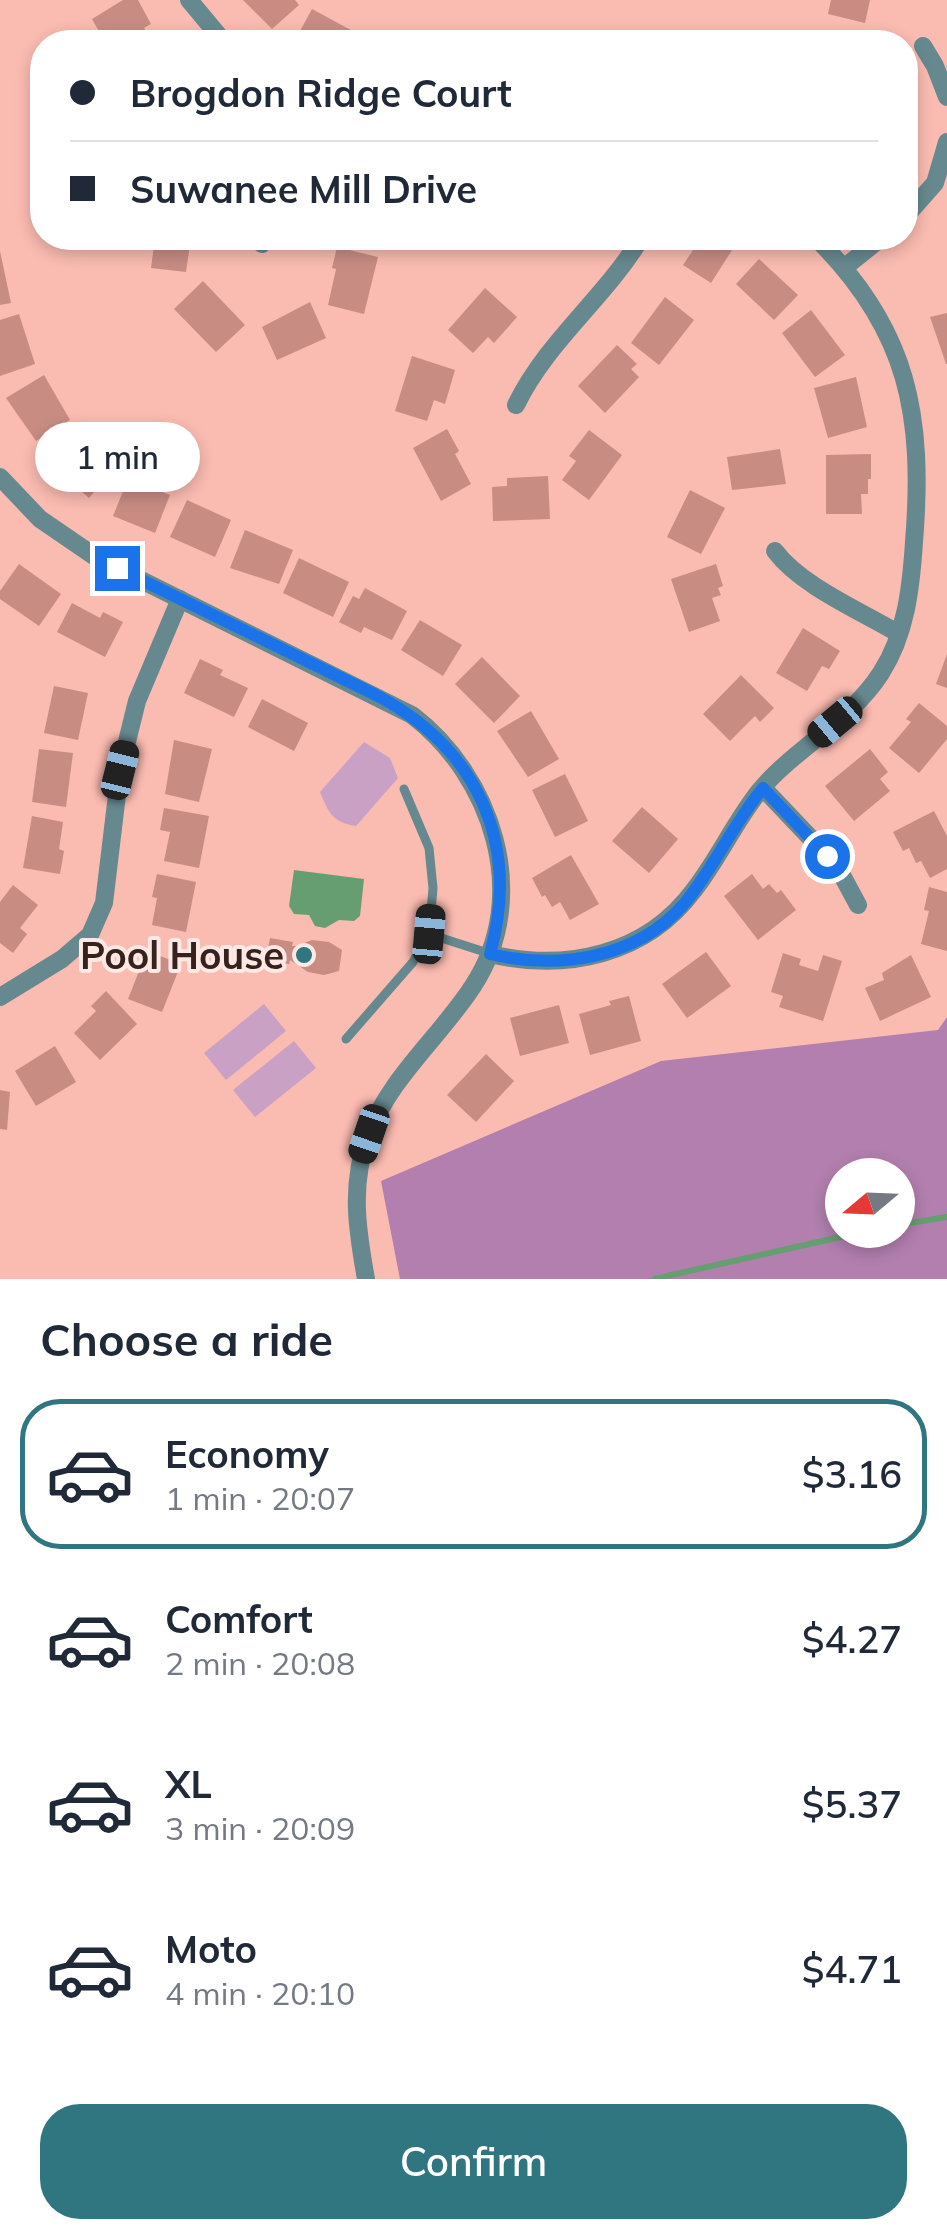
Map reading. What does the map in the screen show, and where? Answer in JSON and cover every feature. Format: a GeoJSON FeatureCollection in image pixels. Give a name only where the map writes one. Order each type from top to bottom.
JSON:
{"type":"FeatureCollection","features":[{"type":"Feature","properties":{"kind":"street"},"geometry":{"type":"LineString","coordinates":[[189,0],[214,30]]}},
{"type":"Feature","properties":{"kind":"street"},"geometry":{"type":"LineString","coordinates":[[923,46],[947,97]]}},
{"type":"Feature","properties":{"kind":"street"},"geometry":{"type":"LineString","coordinates":[[918,202],[935,183],[947,142]]}},
{"type":"Feature","properties":{"kind":"street"},"geometry":{"type":"LineString","coordinates":[[516,406],[544,357],[632,250]]}},
{"type":"Feature","properties":{"kind":"street"},"geometry":{"type":"LineString","coordinates":[[490,954],[540,962],[575,960],[612,950],[650,933],[683,905],[763,788],[860,698],[881,673],[899,634],[910,588],[918,489],[914,419],[903,374],[886,332],[845,267],[828,250]]}},
{"type":"Feature","properties":{"kind":"street"},"geometry":{"type":"LineString","coordinates":[[845,267],[866,250]]}},
{"type":"Feature","properties":{"kind":"street"},"geometry":{"type":"LineString","coordinates":[[0,477],[57,533],[97,558],[394,704],[426,726],[453,753],[476,788],[496,844],[500,900],[490,954],[462,1003],[386,1098],[369,1134],[356,1189],[357,1227],[366,1279]]}},
{"type":"Feature","properties":{"kind":"street"},"geometry":{"type":"LineString","coordinates":[[775,551],[807,580],[899,634]]}},
{"type":"Feature","properties":{"kind":"street"},"geometry":{"type":"LineString","coordinates":[[0,996],[62,960],[90,934],[104,903],[120,770],[137,701],[180,599]]}},
{"type":"Feature","properties":{"kind":"street"},"geometry":{"type":"LineString","coordinates":[[763,788],[837,866],[858,905]]}},
{"type":"Feature","properties":{"kind":"lane"},"geometry":{"type":"LineString","coordinates":[[346,1039],[403,975],[429,934],[429,848],[404,789]]}},
{"type":"Feature","properties":{"kind":"lane"},"geometry":{"type":"LineString","coordinates":[[429,934],[490,954]]}},
{"type":"Feature","properties":{"kind":"shaded area"},"geometry":{"type":"Polygon","coordinates":[[[364,742],[390,758],[398,778],[356,826],[332,815],[320,792],[364,742]]]}},
{"type":"Feature","properties":{"kind":"shaded area"},"geometry":{"type":"Polygon","coordinates":[[[294,870],[364,879],[360,916],[354,921],[339,920],[325,928],[315,926],[309,915],[294,914],[289,906],[294,870]]]}},
{"type":"Feature","properties":{"kind":"shaded area"},"geometry":{"type":"Polygon","coordinates":[[[264,1004],[286,1031],[226,1080],[204,1053],[264,1004]]]}},
{"type":"Feature","properties":{"kind":"shaded area"},"geometry":{"type":"Polygon","coordinates":[[[947,1017],[947,1279],[400,1279],[381,1181],[661,1061],[938,1030],[947,1017]]]}},
{"type":"Feature","properties":{"kind":"shaded area"},"geometry":{"type":"Polygon","coordinates":[[[294,1041],[316,1068],[255,1117],[233,1090],[294,1041]]]}},
{"type":"Feature","properties":{"kind":"building"},"geometry":{"type":"Polygon","coordinates":[[[123,0],[138,0],[151,24],[145,30],[98,30],[92,19],[123,0]]]}},
{"type":"Feature","properties":{"kind":"building"},"geometry":{"type":"Polygon","coordinates":[[[243,0],[295,0],[299,5],[272,29],[243,0]]]}},
{"type":"Feature","properties":{"kind":"building"},"geometry":{"type":"Polygon","coordinates":[[[831,0],[870,0],[865,23],[828,14],[831,0]]]}},
{"type":"Feature","properties":{"kind":"building"},"geometry":{"type":"Polygon","coordinates":[[[312,9],[351,30],[301,30],[312,9]]]}},
{"type":"Feature","properties":{"kind":"building"},"geometry":{"type":"Polygon","coordinates":[[[153,250],[189,250],[186,272],[151,268],[153,250]]]}},
{"type":"Feature","properties":{"kind":"building"},"geometry":{"type":"Polygon","coordinates":[[[336,250],[378,257],[364,314],[328,305],[336,269],[332,268],[336,250]]]}},
{"type":"Feature","properties":{"kind":"building"},"geometry":{"type":"Polygon","coordinates":[[[693,250],[732,250],[711,283],[683,265],[693,250]]]}},
{"type":"Feature","properties":{"kind":"building"},"geometry":{"type":"Polygon","coordinates":[[[0,251],[11,303],[0,305],[0,251]]]}},
{"type":"Feature","properties":{"kind":"building"},"geometry":{"type":"Polygon","coordinates":[[[759,259],[798,295],[774,320],[736,284],[759,259]]]}},
{"type":"Feature","properties":{"kind":"building"},"geometry":{"type":"Polygon","coordinates":[[[203,281],[245,325],[216,352],[174,309],[203,281]]]}},
{"type":"Feature","properties":{"kind":"building"},"geometry":{"type":"Polygon","coordinates":[[[485,288],[517,317],[494,343],[488,337],[473,353],[448,330],[485,288]]]}},
{"type":"Feature","properties":{"kind":"building"},"geometry":{"type":"Polygon","coordinates":[[[665,297],[694,320],[659,365],[631,343],[665,297]]]}},
{"type":"Feature","properties":{"kind":"building"},"geometry":{"type":"Polygon","coordinates":[[[310,302],[326,338],[277,360],[262,327],[310,302]]]}},
{"type":"Feature","properties":{"kind":"building"},"geometry":{"type":"Polygon","coordinates":[[[811,310],[845,355],[815,377],[782,333],[811,310]]]}},
{"type":"Feature","properties":{"kind":"building"},"geometry":{"type":"Polygon","coordinates":[[[947,313],[947,364],[946,364],[930,317],[947,313]]]}},
{"type":"Feature","properties":{"kind":"building"},"geometry":{"type":"Polygon","coordinates":[[[19,314],[35,364],[0,376],[0,320],[19,314]]]}},
{"type":"Feature","properties":{"kind":"building"},"geometry":{"type":"Polygon","coordinates":[[[617,345],[637,364],[631,369],[639,377],[605,413],[578,386],[617,345]]]}},
{"type":"Feature","properties":{"kind":"building"},"geometry":{"type":"Polygon","coordinates":[[[412,356],[455,370],[445,404],[434,400],[427,421],[395,411],[412,356]]]}},
{"type":"Feature","properties":{"kind":"building"},"geometry":{"type":"Polygon","coordinates":[[[44,375],[70,420],[36,441],[6,398],[44,375]]]}},
{"type":"Feature","properties":{"kind":"building"},"geometry":{"type":"Polygon","coordinates":[[[856,377],[867,427],[828,438],[814,388],[856,377]]]}},
{"type":"Feature","properties":{"kind":"building"},"geometry":{"type":"Polygon","coordinates":[[[447,429],[471,484],[441,501],[413,448],[447,429]]]}},
{"type":"Feature","properties":{"kind":"building"},"geometry":{"type":"Polygon","coordinates":[[[589,430],[622,455],[589,500],[562,480],[576,461],[569,456],[589,430]]]}},
{"type":"Feature","properties":{"kind":"building"},"geometry":{"type":"Polygon","coordinates":[[[67,440],[81,452],[84,448],[112,472],[89,498],[48,461],[67,440]]]}},
{"type":"Feature","properties":{"kind":"building"},"geometry":{"type":"Polygon","coordinates":[[[780,449],[786,484],[732,490],[727,457],[780,449]]]}},
{"type":"Feature","properties":{"kind":"building"},"geometry":{"type":"Polygon","coordinates":[[[871,454],[868,494],[861,494],[862,514],[826,514],[826,455],[871,454]]]}},
{"type":"Feature","properties":{"kind":"building"},"geometry":{"type":"Polygon","coordinates":[[[548,476],[550,519],[493,521],[492,487],[507,486],[507,478],[548,476]]]}},
{"type":"Feature","properties":{"kind":"building"},"geometry":{"type":"Polygon","coordinates":[[[128,479],[170,495],[155,533],[113,516],[128,479]]]}},
{"type":"Feature","properties":{"kind":"building"},"geometry":{"type":"Polygon","coordinates":[[[690,490],[725,508],[701,554],[667,537],[690,490]]]}},
{"type":"Feature","properties":{"kind":"building"},"geometry":{"type":"Polygon","coordinates":[[[187,500],[231,520],[215,557],[170,537],[187,500]]]}},
{"type":"Feature","properties":{"kind":"building"},"geometry":{"type":"Polygon","coordinates":[[[245,530],[293,550],[279,584],[230,568],[245,530]]]}},
{"type":"Feature","properties":{"kind":"building"},"geometry":{"type":"Polygon","coordinates":[[[299,558],[349,582],[333,617],[283,593],[299,558]]]}},
{"type":"Feature","properties":{"kind":"building"},"geometry":{"type":"Polygon","coordinates":[[[19,564],[61,594],[39,626],[0,599],[0,591],[19,564]]]}},
{"type":"Feature","properties":{"kind":"building"},"geometry":{"type":"Polygon","coordinates":[[[716,564],[723,586],[718,588],[721,595],[712,598],[720,621],[689,632],[671,579],[716,564]]]}},
{"type":"Feature","properties":{"kind":"building"},"geometry":{"type":"Polygon","coordinates":[[[365,588],[407,611],[392,640],[364,627],[361,633],[339,622],[353,596],[359,599],[365,588]]]}},
{"type":"Feature","properties":{"kind":"building"},"geometry":{"type":"Polygon","coordinates":[[[72,603],[100,618],[103,612],[123,622],[105,657],[57,632],[72,603]]]}},
{"type":"Feature","properties":{"kind":"building"},"geometry":{"type":"Polygon","coordinates":[[[420,620],[462,645],[443,676],[401,650],[420,620]]]}},
{"type":"Feature","properties":{"kind":"building"},"geometry":{"type":"Polygon","coordinates":[[[803,628],[840,651],[829,669],[822,666],[807,691],[776,673],[803,628]]]}},
{"type":"Feature","properties":{"kind":"building"},"geometry":{"type":"Polygon","coordinates":[[[947,654],[947,688],[936,684],[947,654]]]}},
{"type":"Feature","properties":{"kind":"building"},"geometry":{"type":"Polygon","coordinates":[[[482,657],[520,696],[494,723],[455,684],[482,657]]]}},
{"type":"Feature","properties":{"kind":"building"},"geometry":{"type":"Polygon","coordinates":[[[200,659],[223,670],[220,675],[248,688],[234,717],[184,693],[200,659]]]}},
{"type":"Feature","properties":{"kind":"building"},"geometry":{"type":"Polygon","coordinates":[[[741,675],[774,708],[760,722],[755,716],[730,741],[703,714],[741,675]]]}},
{"type":"Feature","properties":{"kind":"building"},"geometry":{"type":"Polygon","coordinates":[[[54,686],[88,693],[78,740],[44,733],[54,686]]]}},
{"type":"Feature","properties":{"kind":"building"},"geometry":{"type":"Polygon","coordinates":[[[262,699],[308,723],[294,751],[248,727],[262,699]]]}},
{"type":"Feature","properties":{"kind":"building"},"geometry":{"type":"Polygon","coordinates":[[[919,703],[947,726],[947,739],[919,773],[889,748],[911,722],[906,719],[919,703]]]}},
{"type":"Feature","properties":{"kind":"building"},"geometry":{"type":"Polygon","coordinates":[[[531,711],[559,759],[528,777],[497,731],[531,711]]]}},
{"type":"Feature","properties":{"kind":"building"},"geometry":{"type":"Polygon","coordinates":[[[174,740],[212,749],[199,802],[165,794],[174,740]]]}},
{"type":"Feature","properties":{"kind":"building"},"geometry":{"type":"Polygon","coordinates":[[[39,749],[73,753],[66,807],[32,802],[39,749]]]}},
{"type":"Feature","properties":{"kind":"building"},"geometry":{"type":"Polygon","coordinates":[[[870,749],[888,772],[880,779],[890,791],[854,821],[825,786],[870,749]]]}},
{"type":"Feature","properties":{"kind":"building"},"geometry":{"type":"Polygon","coordinates":[[[565,774],[588,821],[555,837],[532,790],[565,774]]]}},
{"type":"Feature","properties":{"kind":"building"},"geometry":{"type":"Polygon","coordinates":[[[642,807],[678,839],[649,873],[612,841],[642,807]]]}},
{"type":"Feature","properties":{"kind":"building"},"geometry":{"type":"Polygon","coordinates":[[[164,808],[209,816],[199,868],[164,861],[170,832],[160,830],[164,808]]]}},
{"type":"Feature","properties":{"kind":"building"},"geometry":{"type":"Polygon","coordinates":[[[934,811],[947,836],[947,869],[930,878],[909,848],[903,851],[893,832],[934,811]]]}},
{"type":"Feature","properties":{"kind":"building"},"geometry":{"type":"Polygon","coordinates":[[[32,816],[63,822],[60,874],[23,868],[32,816]]]}},
{"type":"Feature","properties":{"kind":"building"},"geometry":{"type":"Polygon","coordinates":[[[571,855],[599,904],[570,920],[560,902],[552,907],[545,895],[542,897],[532,878],[571,855]]]}},
{"type":"Feature","properties":{"kind":"building"},"geometry":{"type":"Polygon","coordinates":[[[157,874],[196,882],[186,932],[152,925],[157,874]]]}},
{"type":"Feature","properties":{"kind":"building"},"geometry":{"type":"Polygon","coordinates":[[[752,874],[763,889],[769,884],[777,893],[781,890],[796,910],[758,940],[724,896],[752,874]]]}},
{"type":"Feature","properties":{"kind":"building"},"geometry":{"type":"Polygon","coordinates":[[[13,885],[38,905],[20,928],[27,934],[13,953],[0,943],[0,902],[13,885]]]}},
{"type":"Feature","properties":{"kind":"building"},"geometry":{"type":"Polygon","coordinates":[[[929,887],[947,892],[947,951],[921,944],[929,911],[924,910],[929,887]]]}},
{"type":"Feature","properties":{"kind":"building","name":"Pool House"},"geometry":{"type":"Polygon","coordinates":[[[270,938],[293,942],[292,946],[312,940],[329,942],[342,950],[339,971],[324,975],[308,972],[290,960],[289,964],[266,960],[270,938]]]}},
{"type":"Feature","properties":{"kind":"building"},"geometry":{"type":"Polygon","coordinates":[[[147,951],[181,964],[162,1012],[128,999],[147,951]]]}},
{"type":"Feature","properties":{"kind":"building"},"geometry":{"type":"Polygon","coordinates":[[[706,952],[731,986],[687,1018],[662,984],[706,952]]]}},
{"type":"Feature","properties":{"kind":"building"},"geometry":{"type":"Polygon","coordinates":[[[783,953],[801,959],[799,965],[818,971],[823,955],[842,961],[823,1021],[779,1007],[783,996],[771,992],[783,953]]]}},
{"type":"Feature","properties":{"kind":"building"},"geometry":{"type":"Polygon","coordinates":[[[911,955],[931,997],[880,1021],[865,988],[884,980],[882,973],[911,955]]]}},
{"type":"Feature","properties":{"kind":"building"},"geometry":{"type":"Polygon","coordinates":[[[106,991],[137,1024],[100,1060],[74,1033],[96,1011],[91,1006],[106,991]]]}},
{"type":"Feature","properties":{"kind":"building"},"geometry":{"type":"Polygon","coordinates":[[[629,996],[641,1041],[590,1055],[579,1014],[629,996]]]}},
{"type":"Feature","properties":{"kind":"building"},"geometry":{"type":"Polygon","coordinates":[[[559,1005],[569,1043],[520,1056],[510,1018],[559,1005]]]}},
{"type":"Feature","properties":{"kind":"building"},"geometry":{"type":"Polygon","coordinates":[[[55,1046],[76,1082],[36,1106],[15,1071],[55,1046]]]}},
{"type":"Feature","properties":{"kind":"building"},"geometry":{"type":"Polygon","coordinates":[[[486,1054],[514,1081],[476,1122],[447,1095],[486,1054]]]}},
{"type":"Feature","properties":{"kind":"building"},"geometry":{"type":"Polygon","coordinates":[[[0,1090],[10,1092],[7,1130],[0,1129],[0,1090]]]}},
{"type":"Feature","properties":{"kind":"waterway"},"geometry":{"type":"LineString","coordinates":[[915,1222],[947,1217]]}},
{"type":"Feature","properties":{"kind":"waterway"},"geometry":{"type":"LineString","coordinates":[[654,1279],[825,1240]]}},
{"type":"Feature","properties":{"kind":"place","name":"Pool House"},"geometry":{"type":"Point","coordinates":[304,955]}},
{"type":"Feature","properties":{"kind":"route"},"geometry":{"type":"LineString","coordinates":[[117,568],[376,695],[412,715],[440,738],[466,771],[492,826],[499,860],[500,900],[490,954],[540,962],[575,960],[612,950],[650,933],[683,905],[698,886],[735,824],[763,788],[827,856]]}}]}
